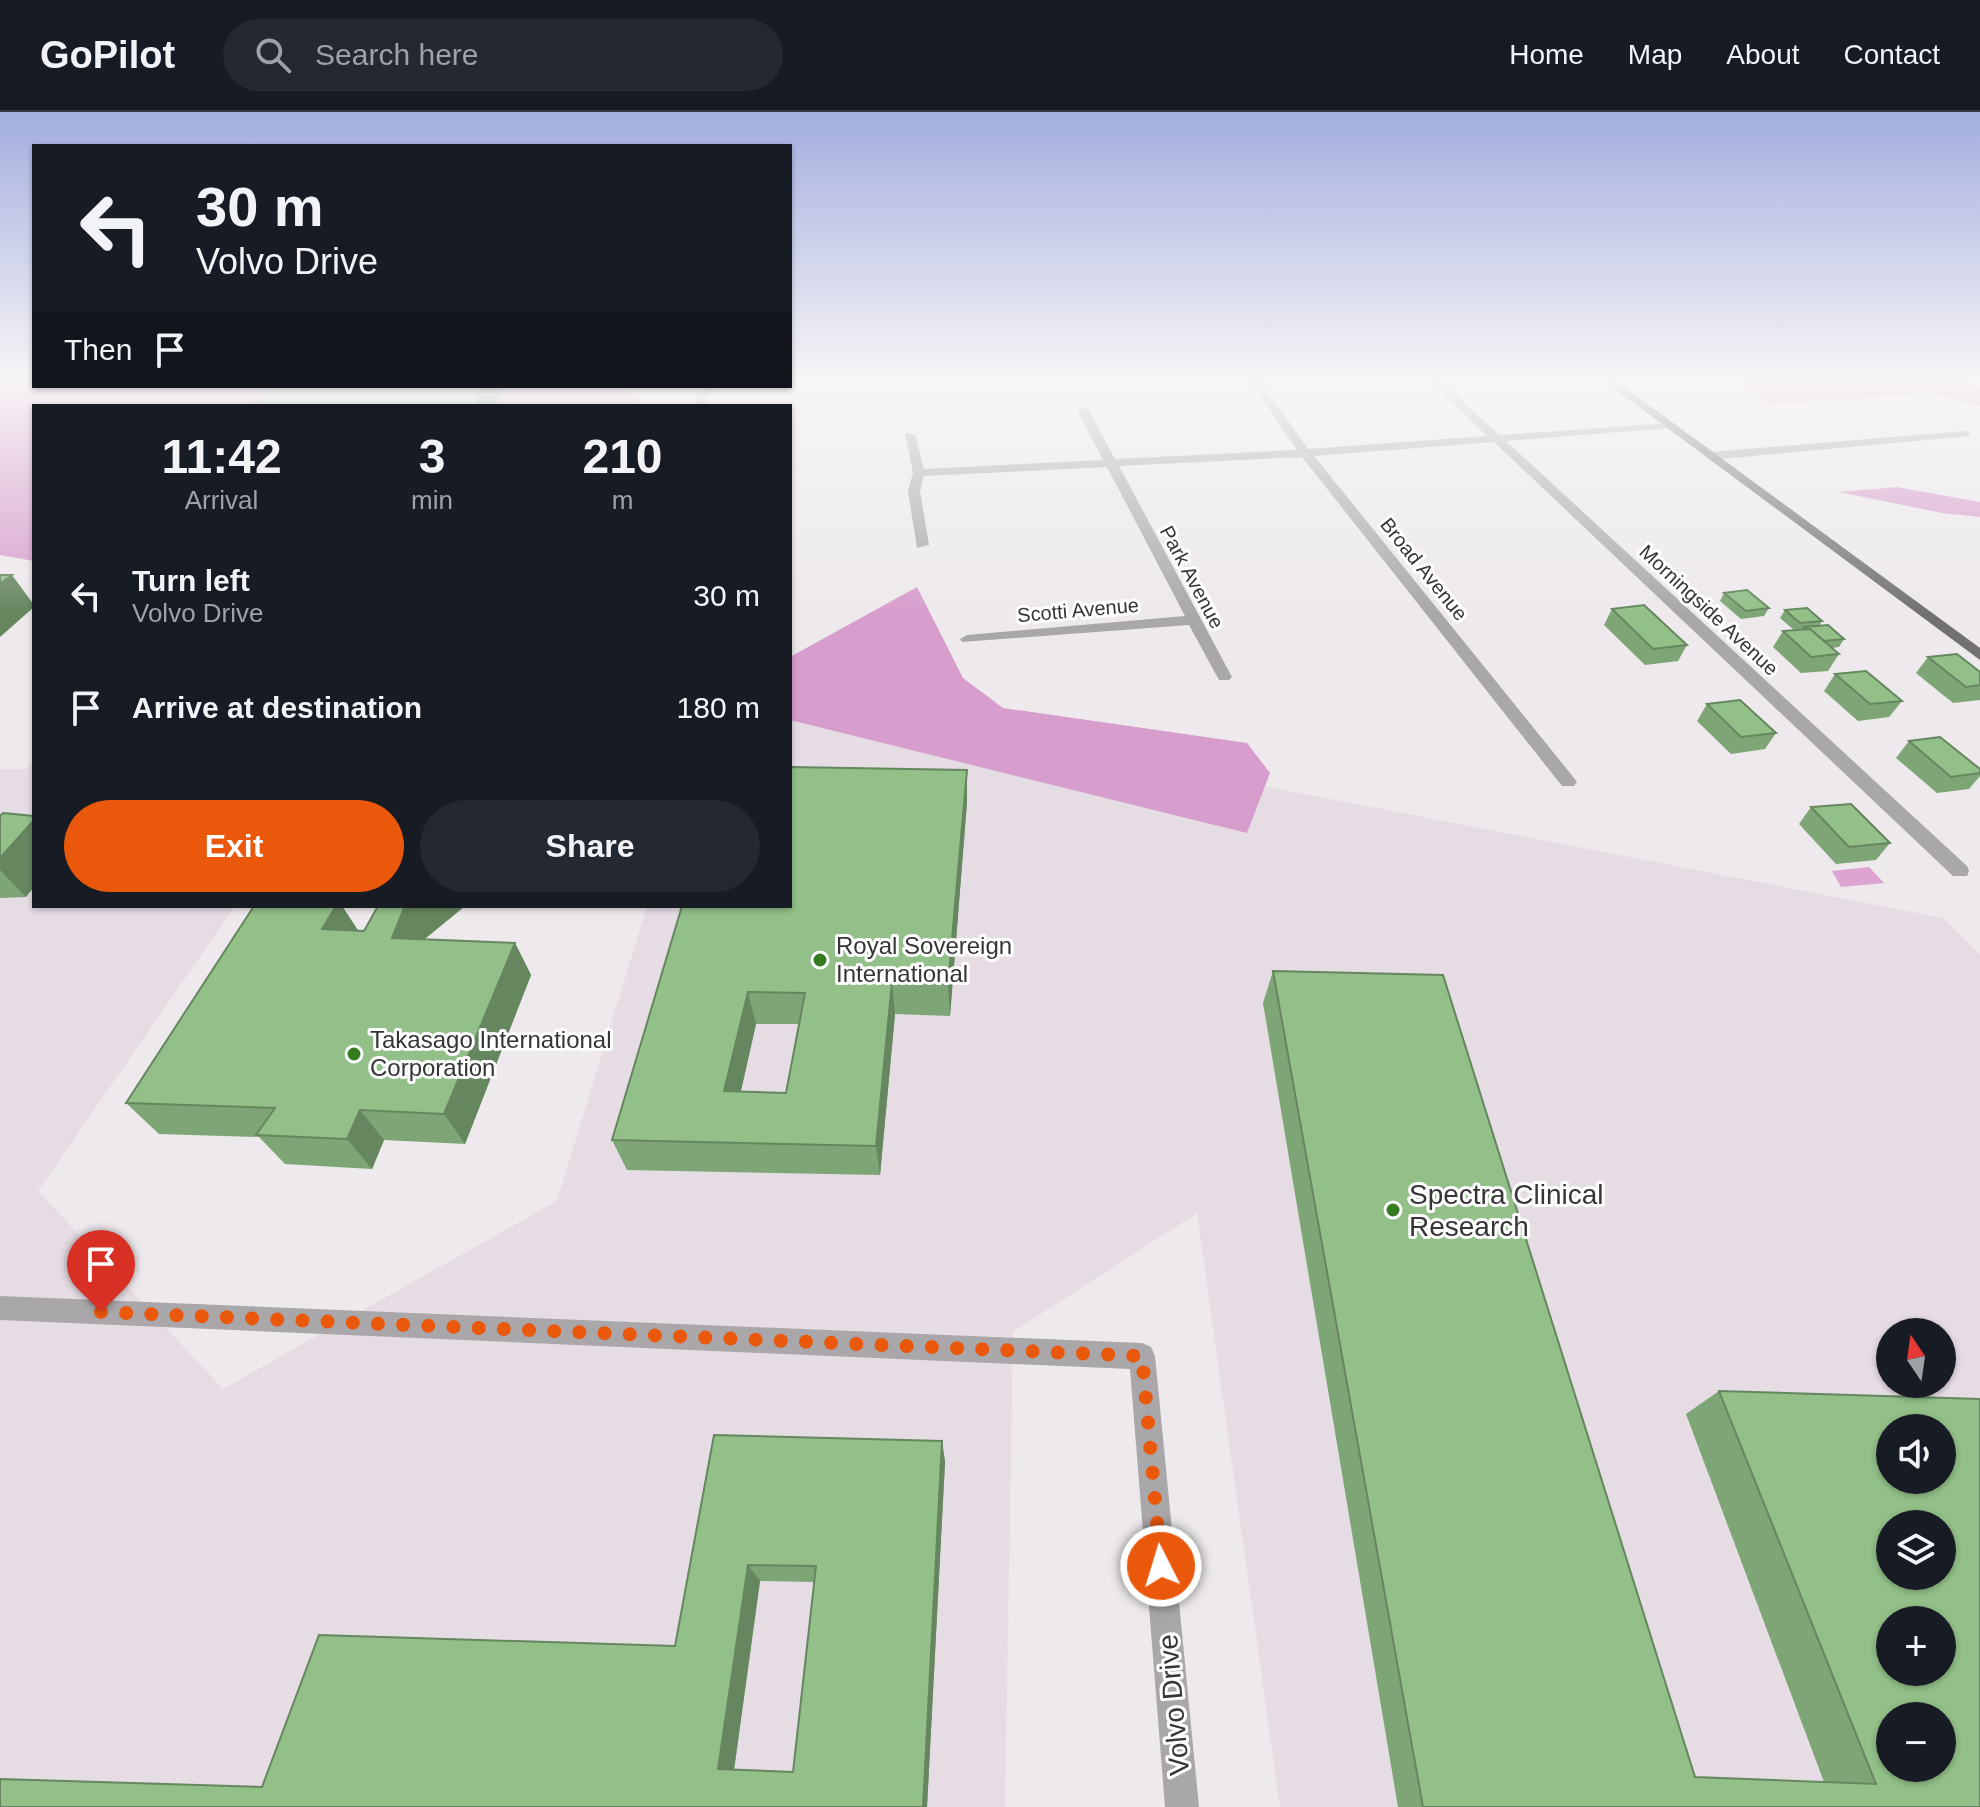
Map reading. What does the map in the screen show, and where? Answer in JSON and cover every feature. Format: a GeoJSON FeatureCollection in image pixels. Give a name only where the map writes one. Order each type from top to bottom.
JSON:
{"type":"FeatureCollection","features":[{"type":"Feature","properties":{"kind":"main road"},"geometry":{"type":"LineString","coordinates":[[1712,457],[1980,655]]}},
{"type":"Feature","properties":{"kind":"street"},"geometry":{"type":"LineString","coordinates":[[915,457],[919,473],[914,491],[922,545]]}},
{"type":"Feature","properties":{"kind":"street","name":"Park Avenue"},"geometry":{"type":"LineString","coordinates":[[1106,457],[1224,677]]}},
{"type":"Feature","properties":{"kind":"street"},"geometry":{"type":"LineString","coordinates":[[919,473],[1225,457]]}},
{"type":"Feature","properties":{"kind":"street","name":"Broad Avenue"},"geometry":{"type":"LineString","coordinates":[[1308,457],[1568,782]]}},
{"type":"Feature","properties":{"kind":"street","name":"Morningside Avenue"},"geometry":{"type":"LineString","coordinates":[[1516,457],[1960,871]]}},
{"type":"Feature","properties":{"kind":"street","name":"Scotti Avenue"},"geometry":{"type":"LineString","coordinates":[[967,639],[1192,620]]}},
{"type":"Feature","properties":{"kind":"street","name":"Volvo Drive"},"geometry":{"type":"LineString","coordinates":[[0,1308],[1142,1356],[1182,1807]]}},
{"type":"Feature","properties":{"kind":"shaded area"},"geometry":{"type":"Polygon","coordinates":[[[0,457],[32,457],[32,561],[0,555],[0,457]]]}},
{"type":"Feature","properties":{"kind":"shaded area"},"geometry":{"type":"Polygon","coordinates":[[[1897,487],[1980,502],[1980,517],[1942,513],[1839,492],[1897,487]]]}},
{"type":"Feature","properties":{"kind":"shaded area"},"geometry":{"type":"Polygon","coordinates":[[[917,587],[963,678],[1003,708],[1247,743],[1270,773],[1247,833],[792,720],[792,656],[917,587]]]}},
{"type":"Feature","properties":{"kind":"shaded area"},"geometry":{"type":"Polygon","coordinates":[[[792,694],[1943,918],[1980,955],[1980,1807],[1280,1807],[1197,1213],[1013,1332],[1005,1807],[0,1807],[0,769],[26,769],[32,762],[32,908],[234,908],[38,1191],[223,1389],[557,1201],[646,908],[792,908],[792,694]]]}},
{"type":"Feature","properties":{"kind":"shaded area"},"geometry":{"type":"Polygon","coordinates":[[[1869,867],[1884,883],[1841,887],[1832,871],[1869,867]]]}},
{"type":"Feature","properties":{"kind":"building"},"geometry":{"type":"Polygon","coordinates":[[[0,575],[12,575],[0,584],[0,575]]]}},
{"type":"Feature","properties":{"kind":"building"},"geometry":{"type":"Polygon","coordinates":[[[1747,590],[1769,608],[1746,611],[1724,593],[1747,590]]]}},
{"type":"Feature","properties":{"kind":"building"},"geometry":{"type":"Polygon","coordinates":[[[1644,605],[1687,645],[1653,649],[1612,609],[1644,605]]]}},
{"type":"Feature","properties":{"kind":"building"},"geometry":{"type":"Polygon","coordinates":[[[1807,608],[1822,621],[1800,623],[1785,610],[1807,608]]]}},
{"type":"Feature","properties":{"kind":"building"},"geometry":{"type":"Polygon","coordinates":[[[1828,625],[1844,639],[1824,641],[1804,627],[1828,625]]]}},
{"type":"Feature","properties":{"kind":"building"},"geometry":{"type":"Polygon","coordinates":[[[1810,629],[1839,654],[1811,657],[1783,631],[1810,629]]]}},
{"type":"Feature","properties":{"kind":"building"},"geometry":{"type":"Polygon","coordinates":[[[1957,654],[1980,672],[1980,685],[1966,687],[1928,657],[1957,654]]]}},
{"type":"Feature","properties":{"kind":"building"},"geometry":{"type":"Polygon","coordinates":[[[1866,671],[1902,701],[1870,704],[1835,674],[1866,671]]]}},
{"type":"Feature","properties":{"kind":"building"},"geometry":{"type":"Polygon","coordinates":[[[1740,700],[1776,733],[1741,737],[1707,704],[1740,700]]]}},
{"type":"Feature","properties":{"kind":"building"},"geometry":{"type":"Polygon","coordinates":[[[1940,737],[1980,769],[1980,773],[1951,777],[1909,741],[1940,737]]]}},
{"type":"Feature","properties":{"kind":"building","name":"Royal Sovereign International"},"geometry":{"type":"Polygon","coordinates":[[[792,767],[967,770],[948,984],[892,982],[876,1146],[612,1140],[681,908],[792,908],[792,767]],[[748,992],[724,1091],[786,1093],[805,993],[748,992]]]}},
{"type":"Feature","properties":{"kind":"building"},"geometry":{"type":"Polygon","coordinates":[[[1851,804],[1890,843],[1849,847],[1811,807],[1851,804]]]}},
{"type":"Feature","properties":{"kind":"building"},"geometry":{"type":"Polygon","coordinates":[[[3,813],[32,816],[32,822],[0,858],[0,816],[3,813]]]}},
{"type":"Feature","properties":{"kind":"building","name":"Takasago International Corporation"},"geometry":{"type":"Polygon","coordinates":[[[253,908],[335,908],[322,929],[364,931],[377,908],[404,908],[392,938],[515,943],[444,1114],[360,1110],[347,1139],[256,1135],[275,1108],[126,1103],[253,908]]]}},
{"type":"Feature","properties":{"kind":"building","name":"Spectra Clinical Research"},"geometry":{"type":"Polygon","coordinates":[[[1273,971],[1443,975],[1695,1777],[1876,1784],[1719,1391],[1980,1399],[1980,1807],[1423,1807],[1273,971]]]}},
{"type":"Feature","properties":{"kind":"building"},"geometry":{"type":"Polygon","coordinates":[[[714,1435],[942,1441],[923,1807],[0,1807],[0,1779],[262,1787],[319,1635],[675,1646],[714,1435]],[[748,1565],[718,1769],[793,1772],[816,1566],[748,1565]]]}},
{"type":"Feature","properties":{"kind":"place","name":"Royal Sovereign International"},"geometry":{"type":"Point","coordinates":[820,960]}},
{"type":"Feature","properties":{"kind":"place","name":"Takasago International Corporation"},"geometry":{"type":"Point","coordinates":[354,1054]}},
{"type":"Feature","properties":{"kind":"place","name":"Spectra Clinical Research"},"geometry":{"type":"Point","coordinates":[1393,1210]}},
{"type":"Feature","properties":{"kind":"route"},"geometry":{"type":"LineString","coordinates":[[101,1312],[1142,1356],[1161,1566]]}}]}
